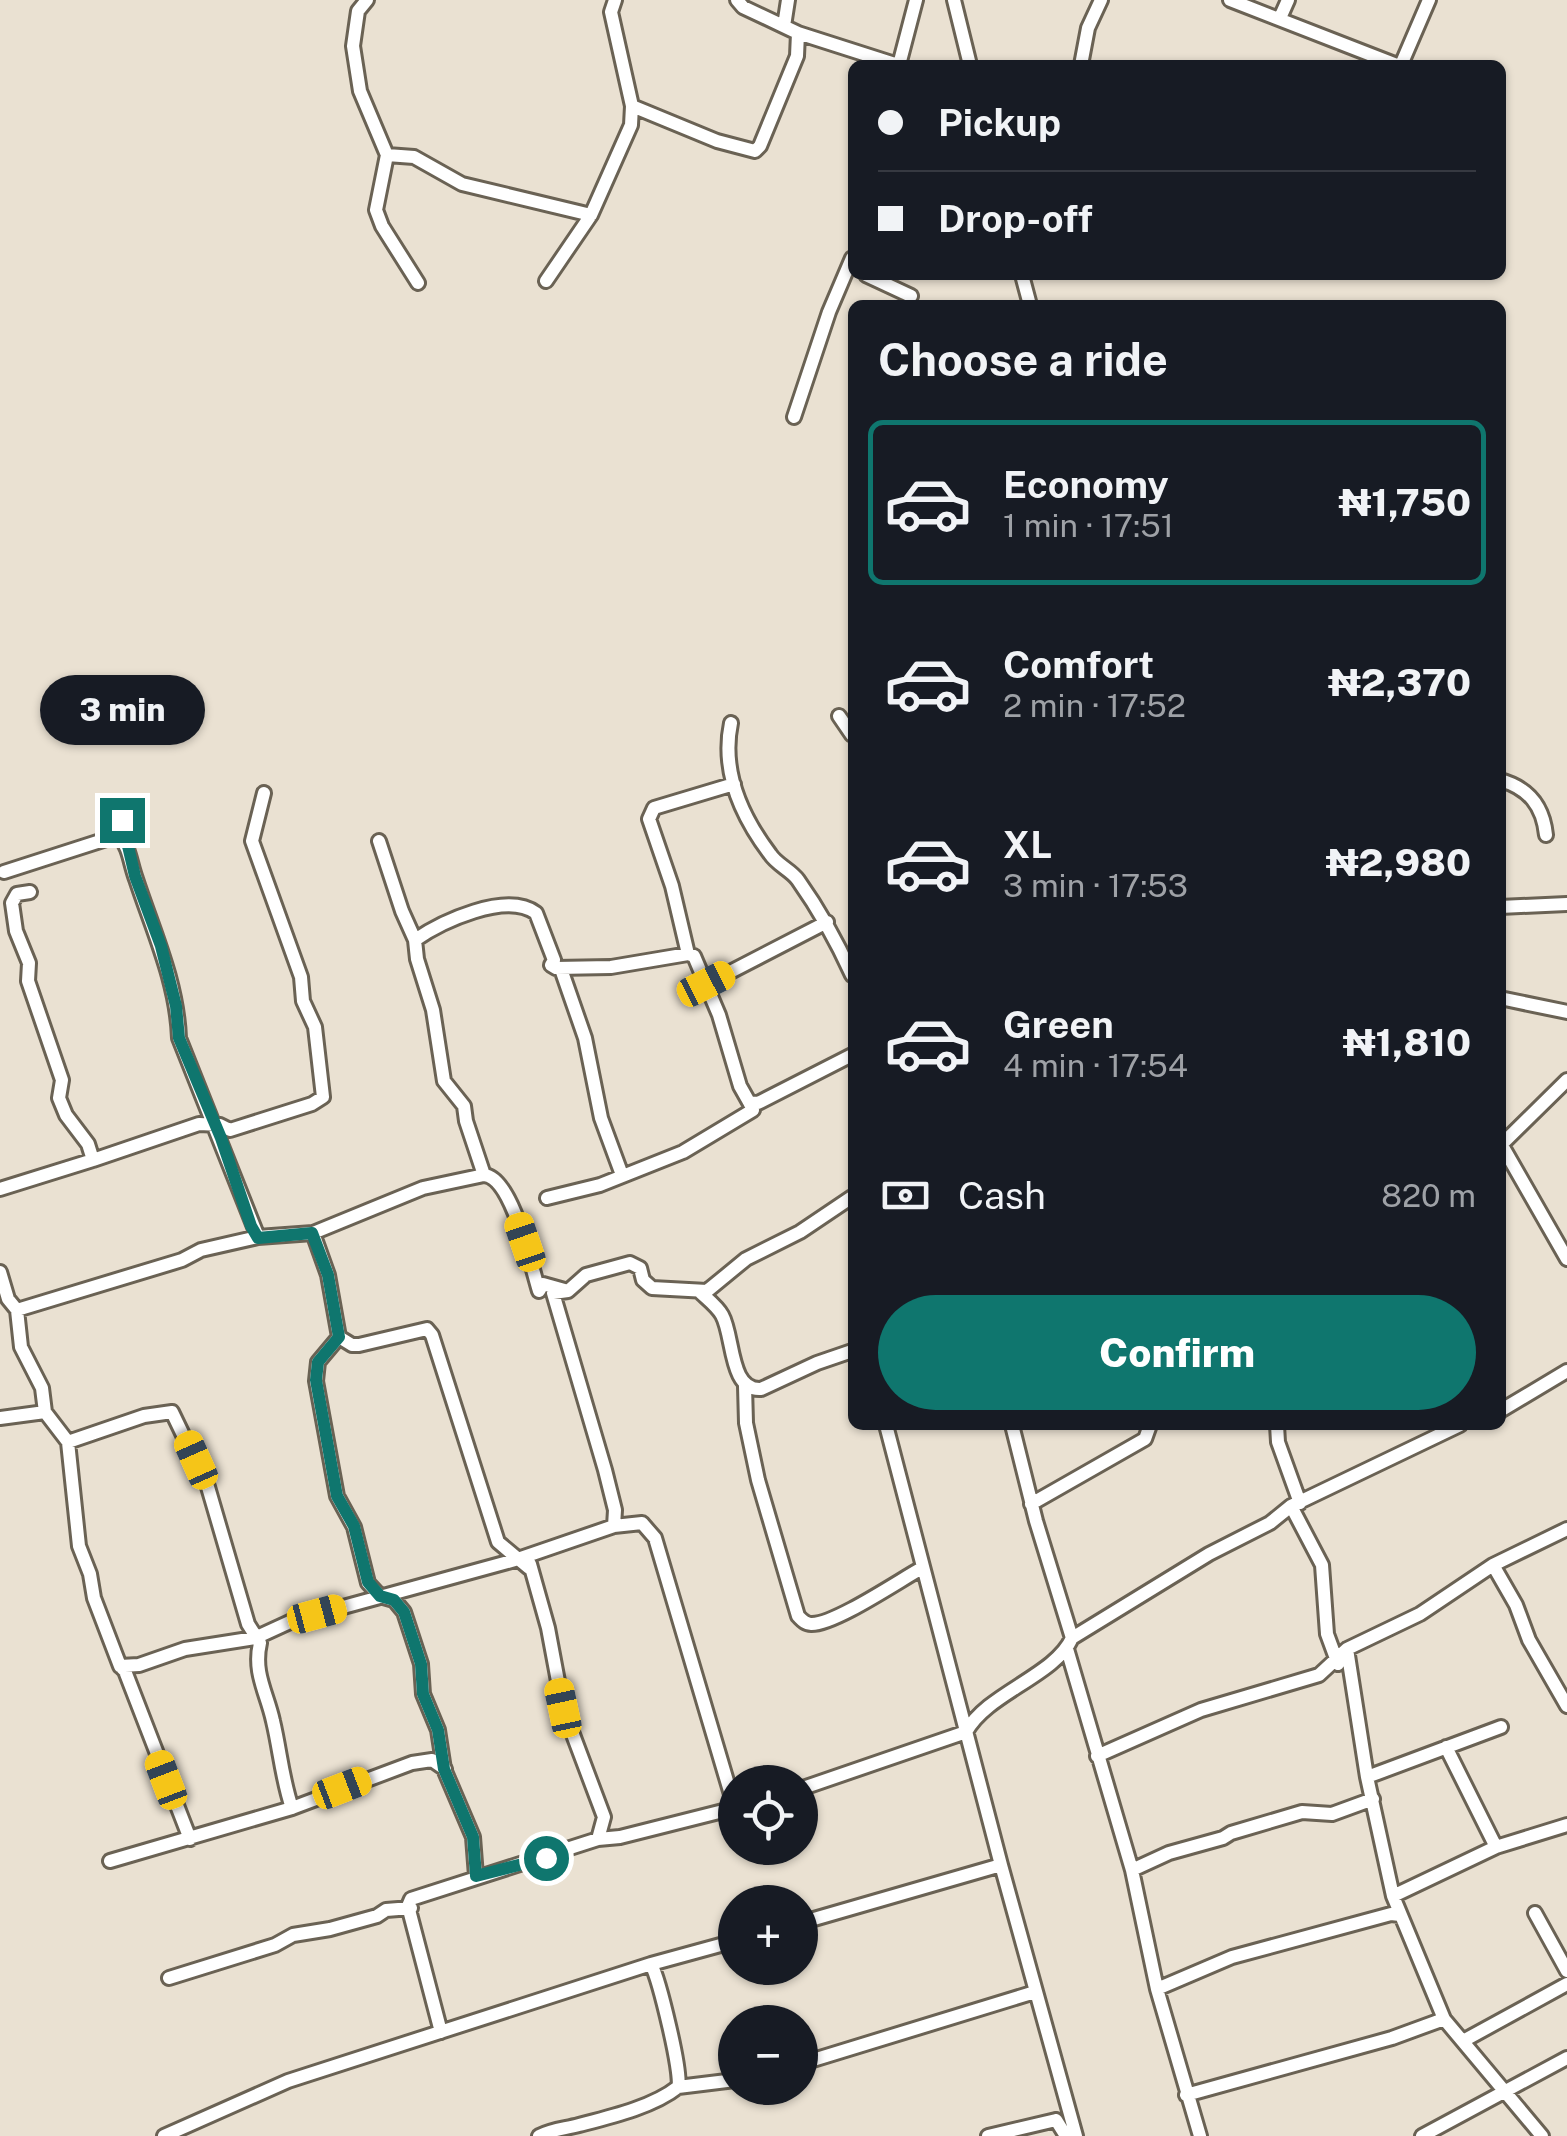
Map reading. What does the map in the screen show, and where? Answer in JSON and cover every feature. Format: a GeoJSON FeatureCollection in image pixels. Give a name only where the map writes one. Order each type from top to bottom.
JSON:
{"type":"FeatureCollection","features":[{"type":"Feature","properties":{"kind":"street"},"geometry":{"type":"LineString","coordinates":[[366,0],[358,11],[352,46],[360,90],[386,155],[376,210],[418,283]]}},
{"type":"Feature","properties":{"kind":"street"},"geometry":{"type":"LineString","coordinates":[[546,281],[591,215],[631,125],[632,106],[611,12],[614,0]]}},
{"type":"Feature","properties":{"kind":"street"},"geometry":{"type":"LineString","coordinates":[[737,0],[791,29],[884,60]]}},
{"type":"Feature","properties":{"kind":"street"},"geometry":{"type":"LineString","coordinates":[[632,106],[716,141],[755,151],[797,56],[788,0]]}},
{"type":"Feature","properties":{"kind":"street"},"geometry":{"type":"LineString","coordinates":[[900,60],[916,0]]}},
{"type":"Feature","properties":{"kind":"street"},"geometry":{"type":"LineString","coordinates":[[954,0],[969,60]]}},
{"type":"Feature","properties":{"kind":"street"},"geometry":{"type":"LineString","coordinates":[[1082,60],[1101,0]]}},
{"type":"Feature","properties":{"kind":"street"},"geometry":{"type":"LineString","coordinates":[[1230,0],[1386,60]]}},
{"type":"Feature","properties":{"kind":"street"},"geometry":{"type":"LineString","coordinates":[[1280,18],[1288,0]]}},
{"type":"Feature","properties":{"kind":"street"},"geometry":{"type":"LineString","coordinates":[[1401,60],[1429,0]]}},
{"type":"Feature","properties":{"kind":"street"},"geometry":{"type":"LineString","coordinates":[[386,155],[414,158],[462,184],[591,215]]}},
{"type":"Feature","properties":{"kind":"street"},"geometry":{"type":"LineString","coordinates":[[794,417],[848,272]]}},
{"type":"Feature","properties":{"kind":"street"},"geometry":{"type":"LineString","coordinates":[[876,280],[910,296]]}},
{"type":"Feature","properties":{"kind":"street"},"geometry":{"type":"LineString","coordinates":[[839,716],[848,728]]}},
{"type":"Feature","properties":{"kind":"street"},"geometry":{"type":"LineString","coordinates":[[730,724],[729,767],[742,812],[771,857],[794,874],[827,922],[848,967]]}},
{"type":"Feature","properties":{"kind":"street"},"geometry":{"type":"LineString","coordinates":[[1506,782],[1524,790],[1544,812],[1546,835]]}},
{"type":"Feature","properties":{"kind":"street"},"geometry":{"type":"LineString","coordinates":[[688,954],[679,910],[649,815],[654,808],[734,784]]}},
{"type":"Feature","properties":{"kind":"street"},"geometry":{"type":"LineString","coordinates":[[0,1188],[190,1126],[214,1125],[230,1130],[323,1097],[315,1026],[302,1001],[301,978],[252,841],[264,792]]}},
{"type":"Feature","properties":{"kind":"street"},"geometry":{"type":"LineString","coordinates":[[93,1160],[88,1144],[59,1098],[62,1080],[28,982],[29,963],[16,931],[12,903],[23,893],[2,872],[121,828],[161,946],[176,1006],[179,1038],[258,1238]]}},
{"type":"Feature","properties":{"kind":"street"},"geometry":{"type":"LineString","coordinates":[[379,842],[415,940],[433,1010],[444,1082],[464,1106],[484,1175]]}},
{"type":"Feature","properties":{"kind":"street"},"geometry":{"type":"LineString","coordinates":[[1506,907],[1567,904]]}},
{"type":"Feature","properties":{"kind":"street"},"geometry":{"type":"LineString","coordinates":[[415,940],[460,916],[506,906],[525,907],[532,909],[539,919],[554,960],[552,966],[561,969],[694,956],[740,1086],[753,1110],[682,1152],[600,1185],[547,1198]]}},
{"type":"Feature","properties":{"kind":"street"},"geometry":{"type":"LineString","coordinates":[[706,984],[827,922]]}},
{"type":"Feature","properties":{"kind":"street"},"geometry":{"type":"LineString","coordinates":[[561,969],[585,1038],[601,1118],[622,1175]]}},
{"type":"Feature","properties":{"kind":"street"},"geometry":{"type":"LineString","coordinates":[[1506,999],[1567,1012]]}},
{"type":"Feature","properties":{"kind":"street"},"geometry":{"type":"LineString","coordinates":[[749,1102],[769,1100],[848,1057]]}},
{"type":"Feature","properties":{"kind":"street"},"geometry":{"type":"LineString","coordinates":[[1506,1139],[1567,1080]]}},
{"type":"Feature","properties":{"kind":"street"},"geometry":{"type":"LineString","coordinates":[[1506,1153],[1567,1259]]}},
{"type":"Feature","properties":{"kind":"street"},"geometry":{"type":"LineString","coordinates":[[17,1310],[182,1260],[201,1250],[258,1238],[312,1233],[423,1188],[484,1175],[498,1180],[512,1206],[539,1291],[543,1284],[568,1291]]}},
{"type":"Feature","properties":{"kind":"street"},"geometry":{"type":"LineString","coordinates":[[614,1526],[615,1510],[605,1470],[553,1294],[568,1291],[586,1275],[630,1264],[640,1268],[652,1288],[708,1290],[746,1259],[800,1232],[848,1200]]}},
{"type":"Feature","properties":{"kind":"street"},"geometry":{"type":"LineString","coordinates":[[312,1233],[328,1275],[339,1337],[360,1345],[427,1328],[438,1349],[498,1542],[528,1568]]}},
{"type":"Feature","properties":{"kind":"street"},"geometry":{"type":"LineString","coordinates":[[0,1272],[8,1299],[17,1310],[22,1347],[42,1388],[46,1412],[68,1442],[79,1546],[94,1598],[190,1838]]}},
{"type":"Feature","properties":{"kind":"street"},"geometry":{"type":"LineString","coordinates":[[698,1291],[722,1316],[739,1376],[746,1386],[746,1424],[758,1480],[798,1616],[814,1624],[860,1604],[922,1568]]}},
{"type":"Feature","properties":{"kind":"street"},"geometry":{"type":"LineString","coordinates":[[339,1337],[318,1362],[316,1380],[337,1496],[354,1526],[368,1582],[380,1596],[394,1600],[404,1612],[421,1664],[423,1694],[435,1720],[450,1788],[473,1837],[476,1876]]}},
{"type":"Feature","properties":{"kind":"street"},"geometry":{"type":"LineString","coordinates":[[746,1386],[761,1389],[848,1353]]}},
{"type":"Feature","properties":{"kind":"street"},"geometry":{"type":"LineString","coordinates":[[1506,1407],[1567,1371]]}},
{"type":"Feature","properties":{"kind":"street"},"geometry":{"type":"LineString","coordinates":[[0,1418],[46,1412]]}},
{"type":"Feature","properties":{"kind":"street"},"geometry":{"type":"LineString","coordinates":[[68,1442],[144,1416],[172,1412],[208,1486],[236,1585],[257,1638],[258,1676],[272,1717],[292,1808]]}},
{"type":"Feature","properties":{"kind":"street"},"geometry":{"type":"LineString","coordinates":[[887,1430],[1076,2136]]}},
{"type":"Feature","properties":{"kind":"street"},"geometry":{"type":"LineString","coordinates":[[1013,1430],[1098,1756],[1132,1870],[1157,1988],[1200,2136]]}},
{"type":"Feature","properties":{"kind":"street"},"geometry":{"type":"LineString","coordinates":[[1031,1504],[1145,1439],[1148,1430]]}},
{"type":"Feature","properties":{"kind":"street"},"geometry":{"type":"LineString","coordinates":[[1277,1430],[1296,1504],[1322,1565],[1327,1634],[1350,1686]]}},
{"type":"Feature","properties":{"kind":"street"},"geometry":{"type":"LineString","coordinates":[[818,1782],[966,1732],[978,1715],[1069,1643],[1209,1554],[1270,1523],[1296,1504],[1447,1430]]}},
{"type":"Feature","properties":{"kind":"street"},"geometry":{"type":"LineString","coordinates":[[120,1666],[186,1649],[257,1638],[292,1621],[515,1560],[614,1526],[642,1522],[656,1538],[722,1765]]}},
{"type":"Feature","properties":{"kind":"street"},"geometry":{"type":"LineString","coordinates":[[1098,1756],[1200,1710],[1319,1675],[1347,1649],[1420,1614],[1493,1564],[1567,1529]]}},
{"type":"Feature","properties":{"kind":"street"},"geometry":{"type":"LineString","coordinates":[[532,1552],[528,1568],[545,1616],[563,1708],[604,1817],[598,1839]]}},
{"type":"Feature","properties":{"kind":"street"},"geometry":{"type":"LineString","coordinates":[[1493,1564],[1516,1605],[1529,1640],[1567,1706]]}},
{"type":"Feature","properties":{"kind":"street"},"geometry":{"type":"LineString","coordinates":[[1347,1649],[1350,1686],[1392,1896],[1444,2019],[1542,2136]]}},
{"type":"Feature","properties":{"kind":"street"},"geometry":{"type":"LineString","coordinates":[[1368,1776],[1501,1727]]}},
{"type":"Feature","properties":{"kind":"street"},"geometry":{"type":"LineString","coordinates":[[1446,1747],[1496,1846]]}},
{"type":"Feature","properties":{"kind":"street"},"geometry":{"type":"LineString","coordinates":[[110,1861],[292,1808],[419,1761],[432,1760],[445,1769]]}},
{"type":"Feature","properties":{"kind":"street"},"geometry":{"type":"LineString","coordinates":[[1132,1870],[1231,1832],[1302,1812],[1332,1814],[1373,1798]]}},
{"type":"Feature","properties":{"kind":"street"},"geometry":{"type":"LineString","coordinates":[[170,1978],[276,1945],[292,1936],[410,1905],[416,1896],[598,1839],[718,1812]]}},
{"type":"Feature","properties":{"kind":"street"},"geometry":{"type":"LineString","coordinates":[[1392,1896],[1496,1846],[1567,1825]]}},
{"type":"Feature","properties":{"kind":"street"},"geometry":{"type":"LineString","coordinates":[[818,1919],[1002,1864]]}},
{"type":"Feature","properties":{"kind":"street"},"geometry":{"type":"LineString","coordinates":[[410,1905],[445,2030]]}},
{"type":"Feature","properties":{"kind":"street"},"geometry":{"type":"LineString","coordinates":[[1535,1913],[1567,1972]]}},
{"type":"Feature","properties":{"kind":"street"},"geometry":{"type":"LineString","coordinates":[[1157,1988],[1232,1957],[1390,1914],[1400,1915]]}},
{"type":"Feature","properties":{"kind":"street"},"geometry":{"type":"LineString","coordinates":[[164,2136],[288,2081],[718,1946]]}},
{"type":"Feature","properties":{"kind":"street"},"geometry":{"type":"LineString","coordinates":[[651,1964],[662,1988],[670,2043],[681,2077],[678,2087]]}},
{"type":"Feature","properties":{"kind":"street"},"geometry":{"type":"LineString","coordinates":[[1463,2042],[1567,1984]]}},
{"type":"Feature","properties":{"kind":"street"},"geometry":{"type":"LineString","coordinates":[[818,2058],[1035,1992]]}},
{"type":"Feature","properties":{"kind":"street"},"geometry":{"type":"LineString","coordinates":[[1186,2094],[1392,2038],[1444,2019]]}},
{"type":"Feature","properties":{"kind":"street"},"geometry":{"type":"LineString","coordinates":[[1422,2136],[1567,2058]]}},
{"type":"Feature","properties":{"kind":"street"},"geometry":{"type":"LineString","coordinates":[[540,2136],[557,2127],[578,2126],[623,2111],[678,2087],[718,2082]]}},
{"type":"Feature","properties":{"kind":"street"},"geometry":{"type":"LineString","coordinates":[[988,2136],[1056,2120],[1064,2105],[1069,2110]]}},
{"type":"Feature","properties":{"kind":"street"},"geometry":{"type":"LineString","coordinates":[[1056,2120],[1066,2136]]}},
{"type":"Feature","properties":{"kind":"route"},"geometry":{"type":"LineString","coordinates":[[122,820],[120,835],[128,846],[161,946],[176,1006],[179,1038],[221,1138],[251,1226],[258,1238],[312,1233],[328,1275],[339,1337],[318,1362],[316,1380],[337,1496],[354,1526],[368,1582],[380,1596],[394,1600],[404,1612],[421,1664],[423,1694],[438,1730],[444,1769],[473,1837],[476,1876],[546,1858]]}}]}
